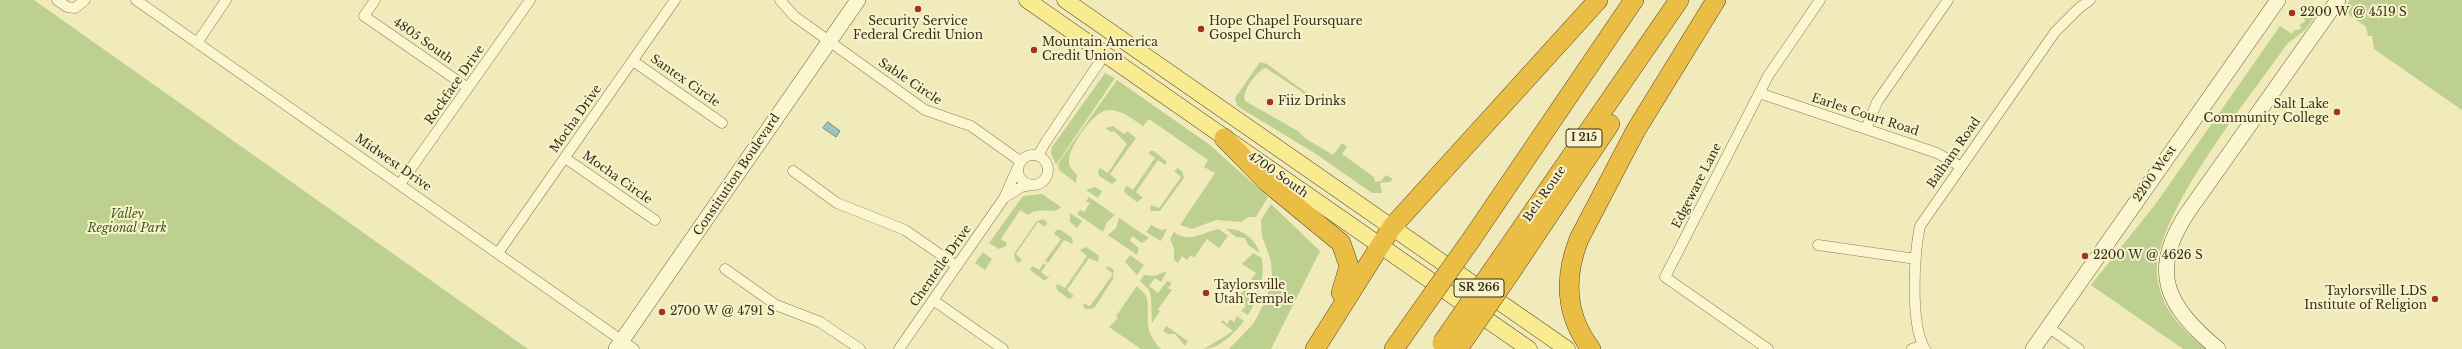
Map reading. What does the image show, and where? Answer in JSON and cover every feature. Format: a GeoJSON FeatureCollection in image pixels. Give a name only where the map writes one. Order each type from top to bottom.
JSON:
{"type":"FeatureCollection","features":[{"type":"Feature","properties":{"kind":"highway"},"geometry":{"type":"LineString","coordinates":[[1319,342],[1392,228],[1598,0]]}},
{"type":"Feature","properties":{"kind":"highway","name":"I 215"},"geometry":{"type":"LineString","coordinates":[[1394,349],[1473,237],[1634,0]]}},
{"type":"Feature","properties":{"kind":"highway","name":"Belt Route"},"geometry":{"type":"LineString","coordinates":[[1446,347],[1508,262],[1679,0]]}},
{"type":"Feature","properties":{"kind":"highway"},"geometry":{"type":"LineString","coordinates":[[1591,349],[1577,327],[1570,306],[1569,283],[1573,255],[1578,239],[1636,130],[1716,0]]}},
{"type":"Feature","properties":{"kind":"highway"},"geometry":{"type":"LineString","coordinates":[[1224,138],[1268,183],[1330,232],[1344,249],[1348,260],[1347,278],[1319,342]]}},
{"type":"Feature","properties":{"kind":"main road","name":"4700 South"},"geometry":{"type":"LineString","coordinates":[[1027,0],[1529,349]]}},
{"type":"Feature","properties":{"kind":"main road","name":"4700 South"},"geometry":{"type":"LineString","coordinates":[[1065,0],[1567,349]]}},
{"type":"Feature","properties":{"kind":"street"},"geometry":{"type":"LineString","coordinates":[[57,0],[67,7],[75,8],[81,5],[85,0]]}},
{"type":"Feature","properties":{"kind":"street","name":"Midwest Drive"},"geometry":{"type":"LineString","coordinates":[[136,0],[498,253],[624,346]]}},
{"type":"Feature","properties":{"kind":"street"},"geometry":{"type":"LineString","coordinates":[[197,43],[226,0]]}},
{"type":"Feature","properties":{"kind":"street","name":"4805 South"},"geometry":{"type":"LineString","coordinates":[[375,0],[364,16],[468,88]]}},
{"type":"Feature","properties":{"kind":"street","name":"Rockface Drive"},"geometry":{"type":"LineString","coordinates":[[400,184],[530,0]]}},
{"type":"Feature","properties":{"kind":"street","name":"Mocha Drive"},"geometry":{"type":"LineString","coordinates":[[498,253],[675,0]]}},
{"type":"Feature","properties":{"kind":"street","name":"Sable Circle"},"geometry":{"type":"LineString","coordinates":[[780,0],[794,16],[925,110],[972,126],[1019,165]]}},
{"type":"Feature","properties":{"kind":"street","name":"Constitution Boulevard"},"geometry":{"type":"LineString","coordinates":[[624,346],[858,0]]}},
{"type":"Feature","properties":{"kind":"street","name":"Edgeware Lane"},"geometry":{"type":"LineString","coordinates":[[1768,349],[1665,277],[1776,62],[1820,0]]}},
{"type":"Feature","properties":{"kind":"street"},"geometry":{"type":"LineString","coordinates":[[1866,129],[1877,102],[1948,0]]}},
{"type":"Feature","properties":{"kind":"street","name":"Balham Road"},"geometry":{"type":"LineString","coordinates":[[1924,347],[1915,315],[1916,259],[1920,226],[1960,166],[2055,32],[2079,8],[2090,0]]}},
{"type":"Feature","properties":{"kind":"street"},"geometry":{"type":"LineString","coordinates":[[2218,349],[2193,328],[2172,299],[2167,280],[2166,261],[2170,246],[2188,212],[2338,0]]}},
{"type":"Feature","properties":{"kind":"street","name":"2200 West"},"geometry":{"type":"LineString","coordinates":[[2033,349],[2275,1]]}},
{"type":"Feature","properties":{"kind":"street"},"geometry":{"type":"LineString","coordinates":[[1031,185],[1023,181],[1019,165],[1030,154],[1038,156],[1047,140],[1105,54]]}},
{"type":"Feature","properties":{"kind":"street","name":"Santex Circle"},"geometry":{"type":"LineString","coordinates":[[633,60],[722,123]]}},
{"type":"Feature","properties":{"kind":"street","name":"Earles Court Road"},"geometry":{"type":"LineString","coordinates":[[1759,93],[1936,153],[1960,166]]}},
{"type":"Feature","properties":{"kind":"street","name":"Chentelle Drive"},"geometry":{"type":"LineString","coordinates":[[1004,198],[1021,188],[1039,184],[1047,175],[1046,164],[1038,156]]}},
{"type":"Feature","properties":{"kind":"street","name":"Mocha Circle"},"geometry":{"type":"LineString","coordinates":[[565,158],[655,220]]}},
{"type":"Feature","properties":{"kind":"street","name":"Chentelle Drive"},"geometry":{"type":"LineString","coordinates":[[899,349],[1004,198],[1019,165]]}},
{"type":"Feature","properties":{"kind":"street"},"geometry":{"type":"LineString","coordinates":[[793,171],[837,203],[905,230],[957,266]]}},
{"type":"Feature","properties":{"kind":"street"},"geometry":{"type":"LineString","coordinates":[[1818,245],[1916,259]]}},
{"type":"Feature","properties":{"kind":"street"},"geometry":{"type":"LineString","coordinates":[[725,269],[776,305],[820,322],[860,349]]}},
{"type":"Feature","properties":{"kind":"street"},"geometry":{"type":"LineString","coordinates":[[933,300],[1003,349]]}},
{"type":"Feature","properties":{"kind":"street"},"geometry":{"type":"LineString","coordinates":[[2048,327],[2079,349]]}},
{"type":"Feature","properties":{"kind":"street"},"geometry":{"type":"LineString","coordinates":[[1912,349],[1924,347]]}},
{"type":"Feature","properties":{"kind":"green space","name":"Valley Regional Park"},"geometry":{"type":"Polygon","coordinates":[[[0,0],[34,0],[528,349],[0,349],[0,0]]]}},
{"type":"Feature","properties":{"kind":"green space"},"geometry":{"type":"Polygon","coordinates":[[[2350,0],[2462,0],[2462,110],[2374,49],[2372,36],[2368,36],[2366,27],[2343,10],[2350,0]]]}},
{"type":"Feature","properties":{"kind":"green space"},"geometry":{"type":"Polygon","coordinates":[[[2312,5],[2320,10],[2305,30],[2287,44],[2229,124],[2187,190],[2170,222],[2160,251],[2157,276],[2159,288],[2168,309],[2174,318],[2189,334],[2207,349],[2183,349],[2091,285],[2157,202],[2280,26],[2292,34],[2295,30],[2301,29],[2300,24],[2305,22],[2304,17],[2310,16],[2309,10],[2312,5]]]}},
{"type":"Feature","properties":{"kind":"green space"},"geometry":{"type":"Polygon","coordinates":[[[1260,62],[1267,64],[1315,99],[1316,102],[1312,103],[1305,99],[1302,92],[1266,68],[1254,77],[1245,92],[1245,101],[1298,131],[1305,138],[1333,155],[1342,143],[1347,147],[1342,154],[1374,177],[1375,182],[1381,181],[1386,175],[1393,179],[1390,182],[1380,183],[1382,193],[1372,193],[1316,154],[1237,106],[1235,98],[1260,62]]]}},
{"type":"Feature","properties":{"kind":"green space"},"geometry":{"type":"Polygon","coordinates":[[[1105,73],[1115,78],[1056,165],[1051,153],[1052,147],[1105,73]]]}},
{"type":"Feature","properties":{"kind":"green space"},"geometry":{"type":"Polygon","coordinates":[[[1117,80],[1210,145],[1268,197],[1256,217],[1249,217],[1241,222],[1216,220],[1192,229],[1180,225],[1215,173],[1204,167],[1208,160],[1149,119],[1143,126],[1118,111],[1108,110],[1096,116],[1078,138],[1070,154],[1069,162],[1071,168],[1077,175],[1076,183],[1059,170],[1058,164],[1061,159],[1117,80]]]}},
{"type":"Feature","properties":{"kind":"green space"},"geometry":{"type":"Polygon","coordinates":[[[1113,126],[1124,134],[1127,131],[1136,138],[1110,174],[1117,180],[1112,184],[1099,176],[1098,171],[1100,168],[1108,173],[1127,144],[1114,131],[1111,132],[1105,128],[1113,126]]]}},
{"type":"Feature","properties":{"kind":"green space"},"geometry":{"type":"Polygon","coordinates":[[[1150,151],[1154,151],[1167,162],[1165,165],[1158,160],[1136,192],[1143,198],[1137,202],[1125,193],[1124,189],[1127,186],[1133,190],[1155,158],[1149,154],[1150,151]]]}},
{"type":"Feature","properties":{"kind":"green space"},"geometry":{"type":"Polygon","coordinates":[[[1178,168],[1182,171],[1184,178],[1160,211],[1150,211],[1151,205],[1159,208],[1181,177],[1174,171],[1178,168]]]}},
{"type":"Feature","properties":{"kind":"green space"},"geometry":{"type":"Polygon","coordinates":[[[1095,187],[1102,191],[1098,198],[1086,190],[1095,187]]]}},
{"type":"Feature","properties":{"kind":"green space"},"geometry":{"type":"Polygon","coordinates":[[[1042,194],[1061,207],[1055,211],[1042,210],[1028,215],[1020,210],[1001,239],[1007,243],[1006,246],[999,249],[989,243],[1023,196],[1042,194]]]}},
{"type":"Feature","properties":{"kind":"green space"},"geometry":{"type":"Polygon","coordinates":[[[1089,197],[1115,215],[1107,222],[1103,232],[1077,214],[1080,210],[1084,212],[1090,203],[1086,201],[1089,197]]]}},
{"type":"Feature","properties":{"kind":"green space"},"geometry":{"type":"Polygon","coordinates":[[[1271,204],[1320,251],[1271,349],[1229,349],[1254,323],[1267,297],[1272,276],[1271,261],[1262,236],[1261,220],[1271,204]]]}},
{"type":"Feature","properties":{"kind":"green space"},"geometry":{"type":"Polygon","coordinates":[[[1070,213],[1082,221],[1077,228],[1070,222],[1070,213]]]}},
{"type":"Feature","properties":{"kind":"green space"},"geometry":{"type":"Polygon","coordinates":[[[1119,218],[1149,238],[1142,243],[1132,236],[1130,241],[1139,248],[1137,255],[1108,235],[1116,228],[1119,218]]]}},
{"type":"Feature","properties":{"kind":"green space"},"geometry":{"type":"Polygon","coordinates":[[[1042,219],[1046,221],[1047,224],[1045,227],[1038,222],[1016,254],[1022,260],[1018,263],[1015,260],[1014,254],[1036,222],[1042,219]]]}},
{"type":"Feature","properties":{"kind":"green space"},"geometry":{"type":"Polygon","coordinates":[[[1151,225],[1161,230],[1167,229],[1161,241],[1146,232],[1151,225]]]}},
{"type":"Feature","properties":{"kind":"green space"},"geometry":{"type":"Polygon","coordinates":[[[1219,229],[1228,236],[1219,248],[1207,239],[1194,258],[1191,255],[1187,260],[1182,256],[1178,263],[1174,260],[1174,248],[1170,239],[1174,232],[1186,237],[1191,237],[1219,229]]]}},
{"type":"Feature","properties":{"kind":"green space"},"geometry":{"type":"Polygon","coordinates":[[[1226,229],[1237,230],[1247,235],[1255,243],[1260,253],[1248,245],[1245,238],[1236,237],[1226,229]]]}},
{"type":"Feature","properties":{"kind":"green space"},"geometry":{"type":"Polygon","coordinates":[[[1056,230],[1061,230],[1072,238],[1073,244],[1064,240],[1048,263],[1045,261],[1061,239],[1054,234],[1056,230]]]}},
{"type":"Feature","properties":{"kind":"green space"},"geometry":{"type":"Polygon","coordinates":[[[1086,247],[1098,255],[1099,259],[1097,262],[1089,258],[1067,290],[1074,296],[1069,299],[1057,290],[1056,286],[1058,284],[1065,288],[1087,256],[1080,250],[1086,247]]]}},
{"type":"Feature","properties":{"kind":"green space"},"geometry":{"type":"Polygon","coordinates":[[[983,252],[992,259],[985,270],[975,263],[983,252]]]}},
{"type":"Feature","properties":{"kind":"green space"},"geometry":{"type":"Polygon","coordinates":[[[1253,253],[1262,258],[1262,281],[1258,295],[1248,315],[1241,311],[1246,306],[1241,303],[1244,298],[1239,296],[1256,273],[1242,264],[1253,253]]]}},
{"type":"Feature","properties":{"kind":"green space"},"geometry":{"type":"Polygon","coordinates":[[[1130,255],[1144,265],[1137,275],[1125,262],[1130,255]]]}},
{"type":"Feature","properties":{"kind":"green space"},"geometry":{"type":"Polygon","coordinates":[[[1044,263],[1046,265],[1041,272],[1047,277],[1052,272],[1045,281],[1030,270],[1032,266],[1039,270],[1044,263]]]}},
{"type":"Feature","properties":{"kind":"green space"},"geometry":{"type":"Polygon","coordinates":[[[1108,266],[1114,270],[1113,279],[1095,307],[1092,309],[1085,309],[1082,303],[1090,306],[1113,274],[1106,268],[1108,266]]]}},
{"type":"Feature","properties":{"kind":"green space"},"geometry":{"type":"Polygon","coordinates":[[[1167,271],[1161,282],[1155,278],[1149,286],[1158,293],[1167,281],[1172,283],[1168,288],[1172,290],[1158,309],[1160,311],[1152,323],[1151,297],[1149,290],[1140,281],[1144,275],[1154,276],[1167,271]]]}},
{"type":"Feature","properties":{"kind":"green space"},"geometry":{"type":"Polygon","coordinates":[[[1137,286],[1146,295],[1148,303],[1149,328],[1155,342],[1161,349],[1141,349],[1109,327],[1118,318],[1116,316],[1137,286]]]}},
{"type":"Feature","properties":{"kind":"green space"},"geometry":{"type":"Polygon","coordinates":[[[1237,316],[1244,321],[1232,335],[1216,346],[1204,349],[1233,331],[1221,322],[1223,320],[1227,324],[1230,319],[1234,322],[1237,316]]]}},
{"type":"Feature","properties":{"kind":"green space"},"geometry":{"type":"Polygon","coordinates":[[[1166,326],[1188,341],[1185,346],[1175,334],[1168,334],[1163,331],[1166,326]]]}},
{"type":"Feature","properties":{"kind":"water"},"geometry":{"type":"Polygon","coordinates":[[[828,122],[840,131],[836,137],[823,128],[828,122]]]}},
{"type":"Feature","properties":{"kind":"place","name":"Security Service Federal Credit Union"},"geometry":{"type":"Point","coordinates":[918,9]}},
{"type":"Feature","properties":{"kind":"place","name":"2200 W @ 4519 S"},"geometry":{"type":"Point","coordinates":[2292,13]}},
{"type":"Feature","properties":{"kind":"place","name":"Hope Chapel Foursquare Gospel Church"},"geometry":{"type":"Point","coordinates":[1201,29]}},
{"type":"Feature","properties":{"kind":"place","name":"Mountain America Credit Union"},"geometry":{"type":"Point","coordinates":[1034,50]}},
{"type":"Feature","properties":{"kind":"place","name":"Fiiz Drinks"},"geometry":{"type":"Point","coordinates":[1270,102]}},
{"type":"Feature","properties":{"kind":"place","name":"Salt Lake Community College"},"geometry":{"type":"Point","coordinates":[2337,112]}},
{"type":"Feature","properties":{"kind":"place","name":"2200 W @ 4626 S"},"geometry":{"type":"Point","coordinates":[2085,256]}},
{"type":"Feature","properties":{"kind":"place","name":"Taylorsville Utah Temple"},"geometry":{"type":"Point","coordinates":[1206,293]}},
{"type":"Feature","properties":{"kind":"place","name":"Taylorsville LDS Institute of Religion"},"geometry":{"type":"Point","coordinates":[2435,299]}},
{"type":"Feature","properties":{"kind":"place","name":"2700 W @ 4791 S"},"geometry":{"type":"Point","coordinates":[662,312]}}]}
